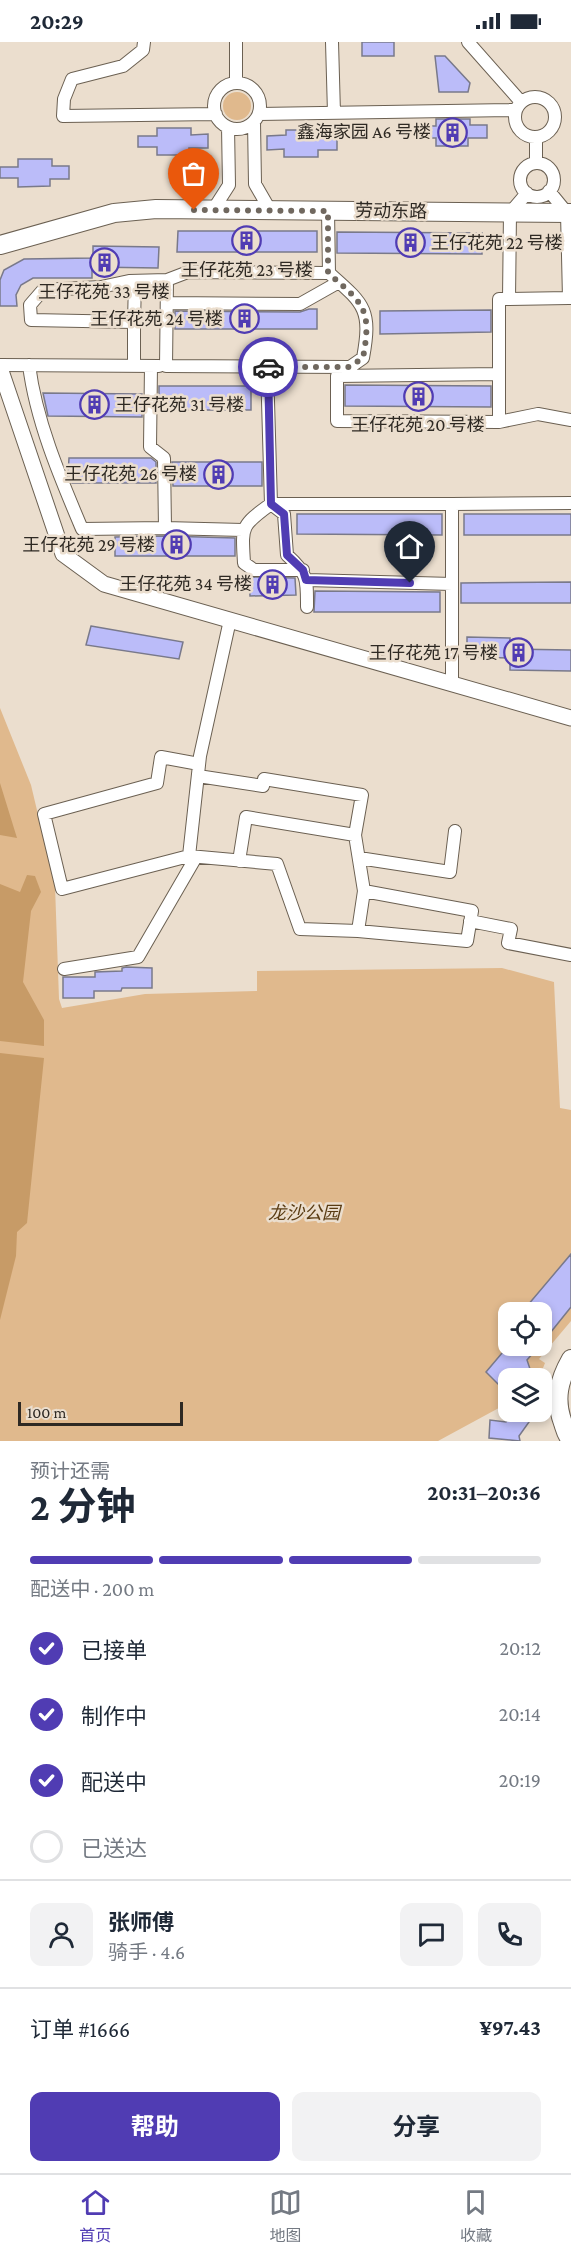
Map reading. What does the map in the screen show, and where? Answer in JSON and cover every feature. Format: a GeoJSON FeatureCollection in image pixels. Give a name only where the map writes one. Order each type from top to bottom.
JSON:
{"type":"FeatureCollection","features":[{"type":"Feature","properties":{"kind":"main road","name":"劳动东路"},"geometry":{"type":"LineString","coordinates":[[0,245],[114,213],[156,209],[569,213]]}},
{"type":"Feature","properties":{"kind":"main road"},"geometry":{"type":"LineString","coordinates":[[568,1439],[558,1410],[558,1396],[561,1380],[571,1359]]}},
{"type":"Feature","properties":{"kind":"street"},"geometry":{"type":"LineString","coordinates":[[144,42],[143,50],[123,66],[72,80],[64,99],[63,116],[216,114]]}},
{"type":"Feature","properties":{"kind":"street"},"geometry":{"type":"LineString","coordinates":[[236,42],[236,83]]}},
{"type":"Feature","properties":{"kind":"street"},"geometry":{"type":"LineString","coordinates":[[332,42],[334,113]]}},
{"type":"Feature","properties":{"kind":"street"},"geometry":{"type":"LineString","coordinates":[[228,127],[246,128],[256,118],[519,106],[533,97],[547,100],[555,111],[556,118],[551,130],[536,138],[526,136],[517,127],[519,106],[468,42]]}},
{"type":"Feature","properties":{"kind":"street"},"geometry":{"type":"LineString","coordinates":[[213,210],[229,185],[228,127],[216,114],[214,106],[219,92],[236,83],[246,84],[258,94],[260,102],[256,118],[255,184],[270,210]]}},
{"type":"Feature","properties":{"kind":"street"},"geometry":{"type":"LineString","coordinates":[[536,138],[536,163]]}},
{"type":"Feature","properties":{"kind":"street"},"geometry":{"type":"LineString","coordinates":[[536,163],[546,166],[553,174],[554,184],[549,191],[538,196],[527,193],[521,183],[522,172],[536,163]]}},
{"type":"Feature","properties":{"kind":"street"},"geometry":{"type":"LineString","coordinates":[[499,422],[499,299],[570,298],[569,213],[549,191]]}},
{"type":"Feature","properties":{"kind":"street"},"geometry":{"type":"LineString","coordinates":[[509,299],[510,213],[527,193]]}},
{"type":"Feature","properties":{"kind":"street"},"geometry":{"type":"LineString","coordinates":[[328,211],[328,273]]}},
{"type":"Feature","properties":{"kind":"street"},"geometry":{"type":"LineString","coordinates":[[134,322],[31,320],[30,305],[43,290],[167,280],[188,272],[328,273],[358,299],[369,327],[363,358],[337,376]]}},
{"type":"Feature","properties":{"kind":"street"},"geometry":{"type":"LineString","coordinates":[[166,366],[167,280]]}},
{"type":"Feature","properties":{"kind":"street"},"geometry":{"type":"LineString","coordinates":[[134,366],[135,281]]}},
{"type":"Feature","properties":{"kind":"street"},"geometry":{"type":"LineString","coordinates":[[167,303],[300,304],[339,282]]}},
{"type":"Feature","properties":{"kind":"street"},"geometry":{"type":"LineString","coordinates":[[28,366],[32,389],[62,482],[82,529],[165,528],[243,531]]}},
{"type":"Feature","properties":{"kind":"street"},"geometry":{"type":"LineString","coordinates":[[152,366],[150,447],[164,458],[165,528]]}},
{"type":"Feature","properties":{"kind":"street"},"geometry":{"type":"LineString","coordinates":[[349,367],[0,367],[63,554],[104,584],[571,718]]}},
{"type":"Feature","properties":{"kind":"street"},"geometry":{"type":"LineString","coordinates":[[267,367],[271,504]]}},
{"type":"Feature","properties":{"kind":"street"},"geometry":{"type":"LineString","coordinates":[[337,376],[499,374]]}},
{"type":"Feature","properties":{"kind":"street"},"geometry":{"type":"LineString","coordinates":[[337,376],[337,421],[499,422],[538,414],[571,420]]}},
{"type":"Feature","properties":{"kind":"street"},"geometry":{"type":"LineString","coordinates":[[452,584],[254,570],[244,563],[243,531],[249,520],[271,504],[571,503]]}},
{"type":"Feature","properties":{"kind":"street"},"geometry":{"type":"LineString","coordinates":[[271,504],[284,514],[287,555],[305,575],[307,607]]}},
{"type":"Feature","properties":{"kind":"street"},"geometry":{"type":"LineString","coordinates":[[452,504],[452,684]]}},
{"type":"Feature","properties":{"kind":"street"},"geometry":{"type":"LineString","coordinates":[[64,969],[138,957],[193,857],[198,770],[230,620]]}},
{"type":"Feature","properties":{"kind":"street"},"geometry":{"type":"LineString","coordinates":[[358,931],[364,891],[355,835],[362,795],[264,779],[263,786],[198,770],[161,757],[157,783],[44,814],[62,889],[193,857],[277,864],[300,929],[358,931],[467,941],[472,910],[364,891]]}},
{"type":"Feature","properties":{"kind":"street"},"geometry":{"type":"LineString","coordinates":[[239,861],[246,817],[355,835]]}},
{"type":"Feature","properties":{"kind":"street"},"geometry":{"type":"LineString","coordinates":[[359,858],[450,872],[455,831]]}},
{"type":"Feature","properties":{"kind":"street"},"geometry":{"type":"LineString","coordinates":[[470,921],[511,929],[508,943],[571,955]]}},
{"type":"Feature","properties":{"kind":"green space"},"geometry":{"type":"Polygon","coordinates":[[[237,92],[247,96],[251,106],[247,116],[237,120],[227,116],[223,106],[227,96],[237,92]]]}},
{"type":"Feature","properties":{"kind":"green space","name":"龙沙公园"},"geometry":{"type":"Polygon","coordinates":[[[0,708],[31,785],[55,886],[59,999],[62,1008],[145,994],[257,991],[257,971],[502,968],[554,982],[560,1108],[571,1110],[571,1321],[552,1344],[552,1302],[498,1302],[498,1356],[542,1356],[539,1359],[545,1363],[543,1368],[498,1368],[498,1408],[438,1441],[0,1441],[0,708]]]}},
{"type":"Feature","properties":{"kind":"shaded area"},"geometry":{"type":"Polygon","coordinates":[[[0,783],[17,838],[0,835],[0,783]]]}},
{"type":"Feature","properties":{"kind":"shaded area"},"geometry":{"type":"Polygon","coordinates":[[[27,875],[35,876],[41,892],[31,911],[23,982],[44,1020],[44,1046],[0,1041],[0,884],[20,892],[27,875]]]}},
{"type":"Feature","properties":{"kind":"shaded area"},"geometry":{"type":"Polygon","coordinates":[[[0,1053],[44,1058],[27,1223],[17,1232],[16,1256],[0,1320],[0,1053]]]}},
{"type":"Feature","properties":{"kind":"building"},"geometry":{"type":"Polygon","coordinates":[[[362,42],[394,42],[394,56],[362,56],[362,42]]]}},
{"type":"Feature","properties":{"kind":"building"},"geometry":{"type":"Polygon","coordinates":[[[435,56],[445,56],[470,83],[468,92],[439,92],[435,56]]]}},
{"type":"Feature","properties":{"kind":"building","name":"鑫海家园 A6 号楼"},"geometry":{"type":"Polygon","coordinates":[[[436,119],[470,119],[470,125],[487,125],[487,138],[468,138],[468,146],[436,146],[436,138],[417,138],[417,126],[436,126],[436,119]]]}},
{"type":"Feature","properties":{"kind":"building"},"geometry":{"type":"Polygon","coordinates":[[[157,128],[191,128],[191,135],[208,134],[208,148],[189,148],[189,155],[157,155],[157,147],[138,147],[138,136],[157,136],[157,128]]]}},
{"type":"Feature","properties":{"kind":"building"},"geometry":{"type":"Polygon","coordinates":[[[286,130],[320,130],[320,137],[337,137],[337,150],[318,150],[318,157],[284,157],[284,149],[267,150],[267,136],[286,135],[286,130]]]}},
{"type":"Feature","properties":{"kind":"building"},"geometry":{"type":"Polygon","coordinates":[[[18,159],[52,159],[52,166],[69,166],[69,179],[50,179],[50,186],[18,187],[18,178],[0,178],[0,167],[18,167],[18,159]]]}},
{"type":"Feature","properties":{"kind":"building","name":"王仔花苑 23 号楼"},"geometry":{"type":"Polygon","coordinates":[[[178,231],[317,231],[317,252],[177,252],[178,231]]]}},
{"type":"Feature","properties":{"kind":"building","name":"王仔花苑 22 号楼"},"geometry":{"type":"Polygon","coordinates":[[[337,232],[482,233],[482,254],[337,253],[337,232]]]}},
{"type":"Feature","properties":{"kind":"building","name":"王仔花苑 33 号楼"},"geometry":{"type":"Polygon","coordinates":[[[93,246],[159,247],[158,268],[92,267],[92,278],[33,278],[21,285],[16,295],[17,306],[0,306],[0,280],[4,270],[24,259],[93,258],[93,246]]]}},
{"type":"Feature","properties":{"kind":"building","name":"王仔花苑 24 号楼"},"geometry":{"type":"Polygon","coordinates":[[[317,309],[317,329],[175,329],[175,311],[300,312],[317,309]]]}},
{"type":"Feature","properties":{"kind":"building"},"geometry":{"type":"Polygon","coordinates":[[[491,310],[491,332],[380,334],[380,311],[491,310]]]}},
{"type":"Feature","properties":{"kind":"building","name":"王仔花苑 20 号楼"},"geometry":{"type":"Polygon","coordinates":[[[345,385],[491,386],[491,407],[345,406],[345,385]]]}},
{"type":"Feature","properties":{"kind":"building"},"geometry":{"type":"Polygon","coordinates":[[[159,386],[251,386],[251,410],[159,410],[159,386]]]}},
{"type":"Feature","properties":{"kind":"building","name":"王仔花苑 31 号楼"},"geometry":{"type":"Polygon","coordinates":[[[43,393],[142,394],[142,417],[48,416],[43,393]]]}},
{"type":"Feature","properties":{"kind":"building"},"geometry":{"type":"Polygon","coordinates":[[[69,458],[151,458],[156,462],[156,483],[72,483],[68,474],[69,458]]]}},
{"type":"Feature","properties":{"kind":"building","name":"王仔花苑 26 号楼"},"geometry":{"type":"Polygon","coordinates":[[[172,462],[262,462],[262,486],[173,486],[172,462]]]}},
{"type":"Feature","properties":{"kind":"building"},"geometry":{"type":"Polygon","coordinates":[[[297,514],[442,514],[442,535],[297,534],[297,514]]]}},
{"type":"Feature","properties":{"kind":"building"},"geometry":{"type":"Polygon","coordinates":[[[464,514],[571,514],[571,535],[464,535],[464,514]]]}},
{"type":"Feature","properties":{"kind":"building","name":"王仔花苑 29 号楼"},"geometry":{"type":"Polygon","coordinates":[[[115,537],[235,538],[235,556],[115,556],[115,537]]]}},
{"type":"Feature","properties":{"kind":"building","name":"王仔花苑 34 号楼"},"geometry":{"type":"Polygon","coordinates":[[[249,577],[295,578],[296,595],[250,596],[249,577]]]}},
{"type":"Feature","properties":{"kind":"building"},"geometry":{"type":"Polygon","coordinates":[[[571,582],[571,603],[461,603],[461,583],[571,582]]]}},
{"type":"Feature","properties":{"kind":"building"},"geometry":{"type":"Polygon","coordinates":[[[315,591],[440,592],[440,612],[314,612],[315,591]]]}},
{"type":"Feature","properties":{"kind":"building"},"geometry":{"type":"Polygon","coordinates":[[[91,626],[183,642],[179,659],[86,645],[91,626]]]}},
{"type":"Feature","properties":{"kind":"building","name":"王仔花苑 17 号楼"},"geometry":{"type":"Polygon","coordinates":[[[467,637],[510,638],[509,649],[571,650],[571,671],[510,670],[510,658],[467,657],[467,637]]]}},
{"type":"Feature","properties":{"kind":"building"},"geometry":{"type":"Polygon","coordinates":[[[122,968],[152,968],[152,988],[94,991],[94,998],[63,998],[63,977],[95,977],[95,972],[122,971],[122,968]]]}},
{"type":"Feature","properties":{"kind":"building"},"geometry":{"type":"Polygon","coordinates":[[[571,1254],[571,1307],[552,1331],[552,1302],[530,1302],[571,1254]]]}},
{"type":"Feature","properties":{"kind":"building"},"geometry":{"type":"Polygon","coordinates":[[[500,1356],[530,1356],[527,1360],[530,1368],[498,1368],[498,1384],[486,1372],[500,1356]]]}},
{"type":"Feature","properties":{"kind":"building"},"geometry":{"type":"Polygon","coordinates":[[[490,1420],[529,1422],[519,1436],[520,1441],[489,1438],[490,1420]]]}},
{"type":"Feature","properties":{"kind":"way so far"},"geometry":{"type":"LineString","coordinates":[[194,210],[328,211],[328,273],[358,299],[369,327],[363,358],[349,367],[268,367]]}},
{"type":"Feature","properties":{"kind":"place","name":"鑫海家园 A6 号楼"},"geometry":{"type":"Point","coordinates":[452,132]}},
{"type":"Feature","properties":{"kind":"place","name":"王仔花苑 23 号楼"},"geometry":{"type":"Point","coordinates":[247,241]}},
{"type":"Feature","properties":{"kind":"place","name":"王仔花苑 22 号楼"},"geometry":{"type":"Point","coordinates":[410,243]}},
{"type":"Feature","properties":{"kind":"place","name":"王仔花苑 33 号楼"},"geometry":{"type":"Point","coordinates":[104,263]}},
{"type":"Feature","properties":{"kind":"place","name":"王仔花苑 24 号楼"},"geometry":{"type":"Point","coordinates":[244,319]}},
{"type":"Feature","properties":{"kind":"place","name":"王仔花苑 20 号楼"},"geometry":{"type":"Point","coordinates":[418,396]}},
{"type":"Feature","properties":{"kind":"place","name":"王仔花苑 31 号楼"},"geometry":{"type":"Point","coordinates":[94,405]}},
{"type":"Feature","properties":{"kind":"place","name":"王仔花苑 26 号楼"},"geometry":{"type":"Point","coordinates":[218,474]}},
{"type":"Feature","properties":{"kind":"place","name":"王仔花苑 29 号楼"},"geometry":{"type":"Point","coordinates":[176,545]}},
{"type":"Feature","properties":{"kind":"place","name":"王仔花苑 34 号楼"},"geometry":{"type":"Point","coordinates":[273,584]}},
{"type":"Feature","properties":{"kind":"place","name":"王仔花苑 17 号楼"},"geometry":{"type":"Point","coordinates":[519,653]}},
{"type":"Feature","properties":{"kind":"route"},"geometry":{"type":"LineString","coordinates":[[268,367],[271,504],[284,514],[287,555],[303,570],[306,580],[410,583]]}}]}
